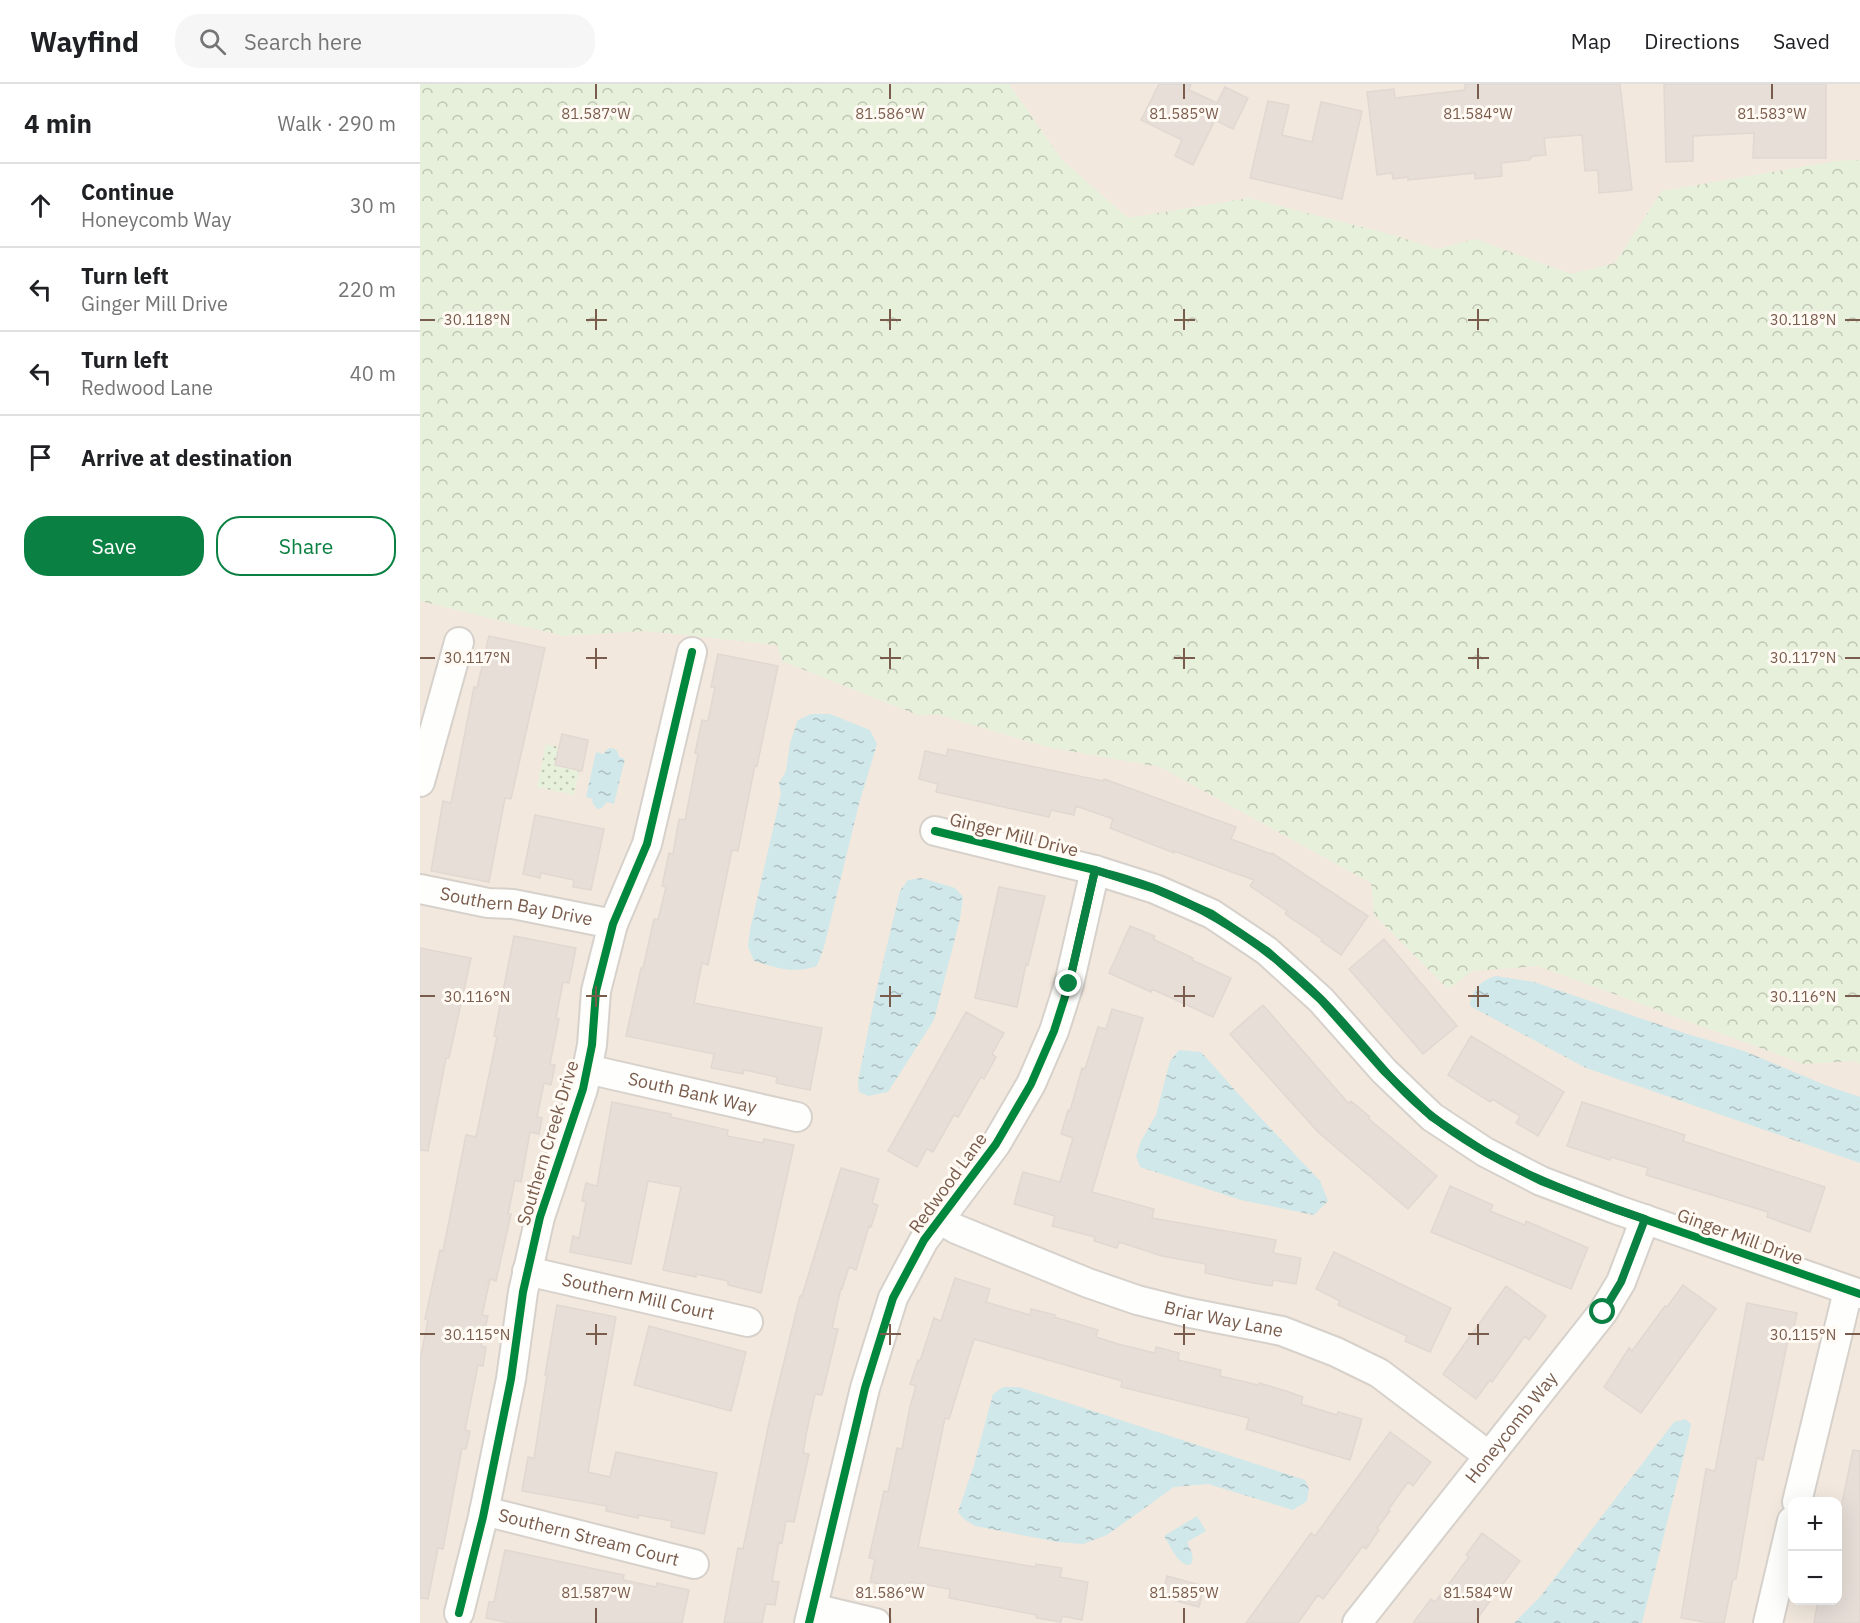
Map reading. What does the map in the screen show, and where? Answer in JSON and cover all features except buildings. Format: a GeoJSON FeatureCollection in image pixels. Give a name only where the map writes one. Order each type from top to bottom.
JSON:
{"type":"FeatureCollection","features":[{"type":"Feature","properties":{"kind":"street"},"geometry":{"type":"LineString","coordinates":[[420,782],[459,642]]}},
{"type":"Feature","properties":{"kind":"street","name":"Southern Creek Drive"},"geometry":{"type":"LineString","coordinates":[[459,1613],[484,1511],[511,1379],[523,1292],[540,1217],[583,1089],[592,1045],[596,991],[613,924],[647,844],[692,652]]}},
{"type":"Feature","properties":{"kind":"street","name":"Ginger Mill Drive"},"geometry":{"type":"LineString","coordinates":[[935,831],[1095,870],[1155,889],[1212,914],[1267,951],[1321,1000],[1384,1071],[1432,1117],[1485,1152],[1541,1181],[1854,1293]]}},
{"type":"Feature","properties":{"kind":"street","name":"Redwood Lane"},"geometry":{"type":"LineString","coordinates":[[811,1616],[865,1388],[893,1298],[924,1240],[996,1144],[1031,1084],[1054,1031],[1069,984],[1095,870]]}},
{"type":"Feature","properties":{"kind":"street","name":"Southern Bay Drive"},"geometry":{"type":"LineString","coordinates":[[420,889],[488,903],[513,904],[613,924]]}},
{"type":"Feature","properties":{"kind":"street","name":"South Bank Way"},"geometry":{"type":"LineString","coordinates":[[587,1069],[797,1117]]}},
{"type":"Feature","properties":{"kind":"street","name":"Honeycomb Way"},"geometry":{"type":"LineString","coordinates":[[1357,1623],[1603,1312],[1621,1282],[1645,1219]]}},
{"type":"Feature","properties":{"kind":"street","name":"Briar Way Lane"},"geometry":{"type":"LineString","coordinates":[[939,1220],[1088,1283],[1137,1300],[1282,1331],[1336,1352],[1378,1373],[1489,1456]]}},
{"type":"Feature","properties":{"kind":"street","name":"Southern Mill Court"},"geometry":{"type":"LineString","coordinates":[[527,1271],[748,1322]]}},
{"type":"Feature","properties":{"kind":"street"},"geometry":{"type":"LineString","coordinates":[[1798,1497],[1854,1293]]}},
{"type":"Feature","properties":{"kind":"street","name":"Southern Stream Court"},"geometry":{"type":"LineString","coordinates":[[484,1511],[694,1564]]}},
{"type":"Feature","properties":{"kind":"street"},"geometry":{"type":"LineString","coordinates":[[1768,1623],[1788,1538]]}},
{"type":"Feature","properties":{"kind":"street"},"geometry":{"type":"LineString","coordinates":[[811,1616],[876,1623]]}},
{"type":"Feature","properties":{"kind":"shaded area"},"geometry":{"type":"Polygon","coordinates":[[[420,84],[1860,84],[1860,1623],[420,1623],[420,84]]]}},
{"type":"Feature","properties":{"kind":"green space"},"geometry":{"type":"Polygon","coordinates":[[[420,84],[1009,84],[1062,160],[1128,218],[1249,198],[1393,235],[1437,249],[1475,239],[1571,274],[1615,263],[1662,191],[1836,161],[1860,160],[1860,1064],[1853,1061],[1804,1064],[1538,966],[1473,971],[1448,989],[1374,915],[1371,883],[1160,767],[1047,747],[936,714],[920,716],[782,661],[777,645],[645,631],[564,636],[420,601],[420,84]]]}},
{"type":"Feature","properties":{"kind":"green space"},"geometry":{"type":"Polygon","coordinates":[[[546,744],[559,747],[555,765],[579,771],[574,795],[537,787],[546,744]]]}},
{"type":"Feature","properties":{"kind":"water"},"geometry":{"type":"Polygon","coordinates":[[[811,714],[830,714],[870,730],[877,744],[859,804],[824,947],[817,966],[793,970],[754,961],[748,947],[781,794],[779,783],[786,771],[790,743],[798,720],[811,714]]]}},
{"type":"Feature","properties":{"kind":"water"},"geometry":{"type":"Polygon","coordinates":[[[609,748],[615,749],[619,757],[625,759],[614,804],[607,802],[602,808],[597,809],[592,802],[593,799],[586,797],[596,752],[603,754],[609,748]]]}},
{"type":"Feature","properties":{"kind":"water"},"geometry":{"type":"Polygon","coordinates":[[[922,878],[955,888],[963,897],[960,919],[934,1020],[888,1092],[868,1096],[859,1092],[858,1081],[900,891],[908,880],[922,878]]]}},
{"type":"Feature","properties":{"kind":"water"},"geometry":{"type":"Polygon","coordinates":[[[1496,976],[1534,982],[1744,1051],[1860,1097],[1860,1163],[1586,1068],[1470,1006],[1478,986],[1485,980],[1496,976]]]}},
{"type":"Feature","properties":{"kind":"water"},"geometry":{"type":"Polygon","coordinates":[[[1179,1050],[1201,1052],[1320,1181],[1328,1201],[1314,1215],[1241,1200],[1140,1167],[1136,1156],[1141,1141],[1156,1115],[1170,1061],[1179,1050]]]}},
{"type":"Feature","properties":{"kind":"water"},"geometry":{"type":"Polygon","coordinates":[[[1003,1387],[1019,1387],[1305,1480],[1309,1489],[1307,1501],[1293,1510],[1208,1484],[1174,1487],[1107,1535],[1083,1544],[1058,1542],[975,1526],[958,1512],[974,1465],[993,1394],[1003,1387]]]}},
{"type":"Feature","properties":{"kind":"water"},"geometry":{"type":"Polygon","coordinates":[[[1685,1419],[1691,1424],[1689,1435],[1642,1623],[1514,1623],[1540,1597],[1674,1422],[1685,1419]]]}},
{"type":"Feature","properties":{"kind":"water"},"geometry":{"type":"Polygon","coordinates":[[[1197,1516],[1206,1531],[1187,1542],[1192,1554],[1190,1565],[1181,1562],[1164,1536],[1197,1516]]]}},
{"type":"Feature","properties":{"kind":"cycle path"},"geometry":{"type":"LineString","coordinates":[[459,1613],[483,1517],[511,1379],[523,1292],[540,1217],[583,1089],[592,1045],[596,991],[613,924],[647,844],[692,652]]}},
{"type":"Feature","properties":{"kind":"cycle path"},"geometry":{"type":"LineString","coordinates":[[935,831],[1095,870],[1155,889],[1212,914],[1267,951],[1321,1000],[1384,1071],[1432,1117],[1485,1152],[1541,1181],[1860,1294]]}},
{"type":"Feature","properties":{"kind":"cycle path"},"geometry":{"type":"LineString","coordinates":[[809,1623],[865,1388],[893,1298],[924,1240],[996,1144],[1031,1084],[1054,1031],[1069,984],[1095,870]]}},
{"type":"Feature","properties":{"kind":"route"},"geometry":{"type":"LineString","coordinates":[[1069,984],[1095,870],[1155,889],[1212,914],[1267,951],[1321,1000],[1384,1071],[1432,1117],[1485,1152],[1541,1181],[1645,1219],[1621,1282],[1603,1312]]}}]}
